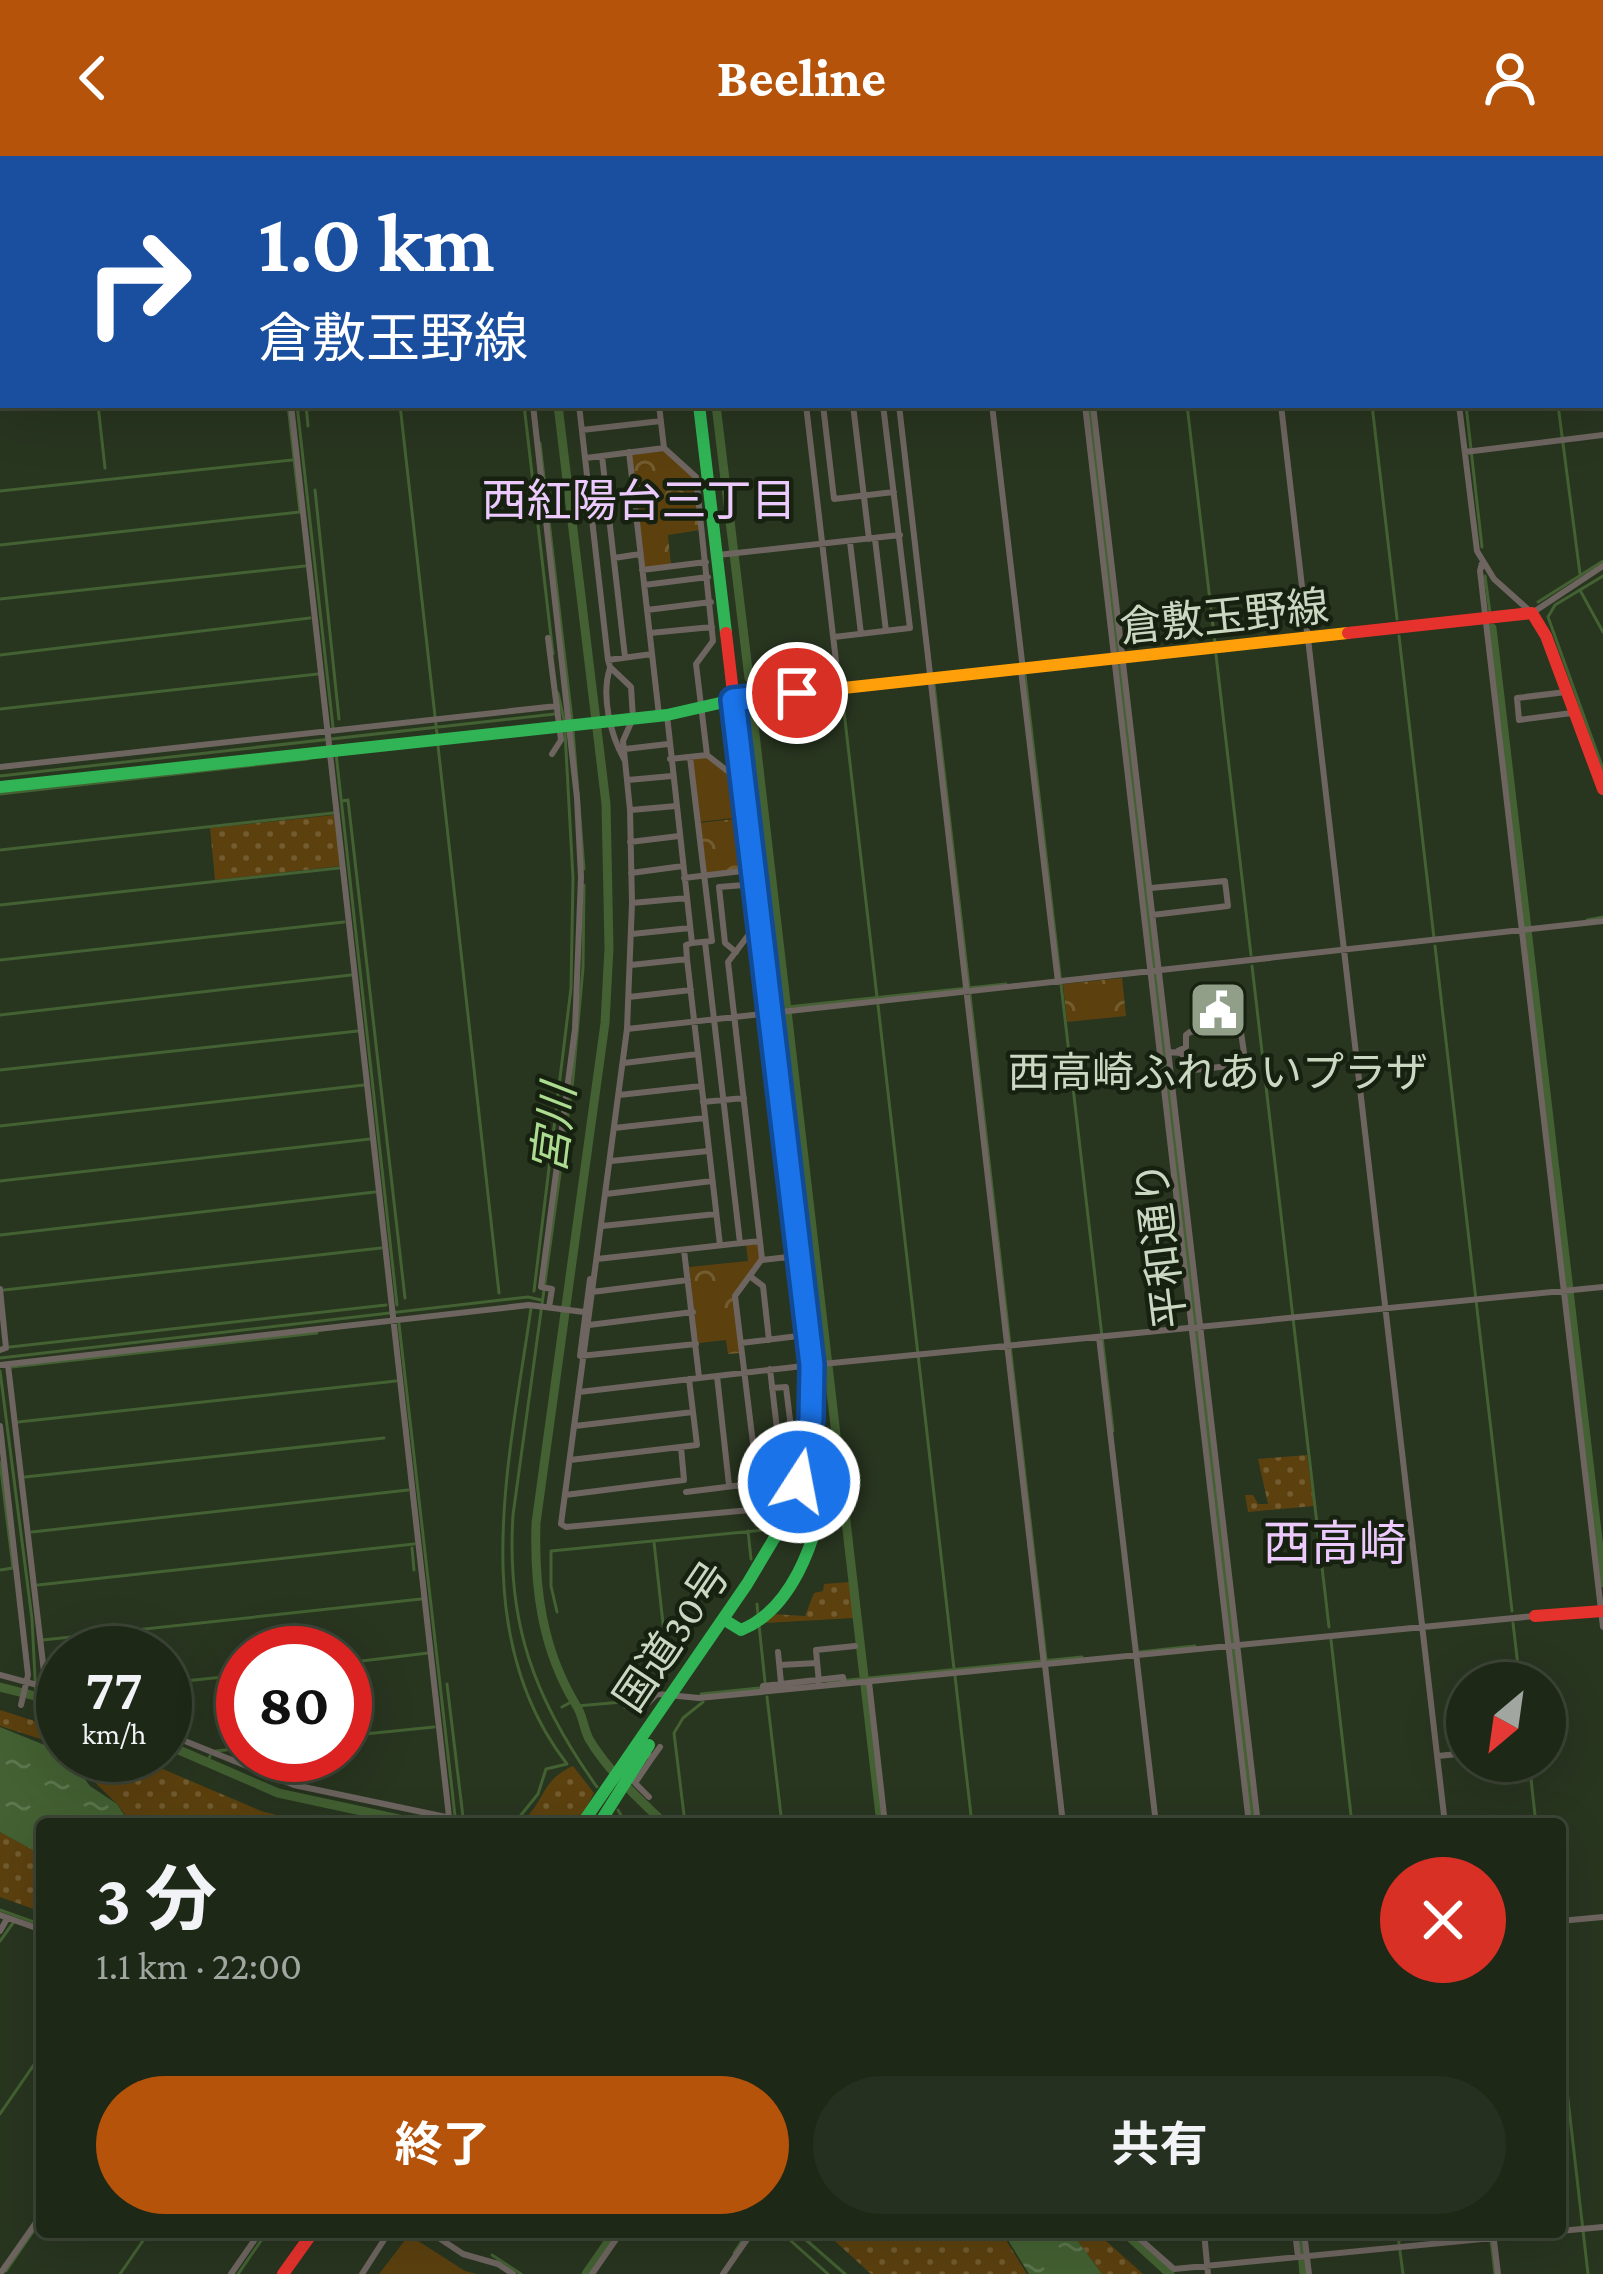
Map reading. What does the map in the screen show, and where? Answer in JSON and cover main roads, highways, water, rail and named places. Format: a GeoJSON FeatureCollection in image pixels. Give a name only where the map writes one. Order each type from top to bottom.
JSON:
{"type":"FeatureCollection","features":[{"type":"Feature","properties":{"kind":"main road","name":"国道30号"},"geometry":{"type":"LineString","coordinates":[[589,1818],[644,1752],[774,1542],[802,1483],[822,1364],[703,408]]}},
{"type":"Feature","properties":{"kind":"main road","name":"倉敷玉野線"},"geometry":{"type":"LineString","coordinates":[[0,787],[663,715],[839,685],[1119,660],[1532,614],[1543,629],[1603,789]]}},
{"type":"Feature","properties":{"kind":"main road"},"geometry":{"type":"LineString","coordinates":[[726,1622],[745,1630],[759,1622],[790,1583],[817,1525],[823,1494],[802,1483]]}},
{"type":"Feature","properties":{"kind":"main road"},"geometry":{"type":"LineString","coordinates":[[1534,1616],[1601,1609]]}},
{"type":"Feature","properties":{"kind":"main road","name":"国道30号"},"geometry":{"type":"LineString","coordinates":[[603,1818],[611,1794]]}},
{"type":"Feature","properties":{"kind":"main road"},"geometry":{"type":"LineString","coordinates":[[279,2274],[304,2238]]}},
{"type":"Feature","properties":{"kind":"water"},"geometry":{"type":"Polygon","coordinates":[[[0,1727],[36,1742],[36,1782],[87,1782],[117,1804],[126,1818],[36,1818],[36,1852],[0,1832],[0,1727]]]}},
{"type":"Feature","properties":{"kind":"water"},"geometry":{"type":"Polygon","coordinates":[[[1007,2238],[1075,2238],[1102,2274],[1029,2274],[1007,2238]]]}},
{"type":"Feature","properties":{"kind":"waterway"},"geometry":{"type":"LineString","coordinates":[[98,408],[105,468]]}},
{"type":"Feature","properties":{"kind":"waterway"},"geometry":{"type":"LineString","coordinates":[[0,545],[300,512],[288,408]]}},
{"type":"Feature","properties":{"kind":"waterway"},"geometry":{"type":"LineString","coordinates":[[297,408],[333,727]]}},
{"type":"Feature","properties":{"kind":"waterway"},"geometry":{"type":"LineString","coordinates":[[306,408],[308,426]]}},
{"type":"Feature","properties":{"kind":"waterway"},"geometry":{"type":"LineString","coordinates":[[400,408],[437,734]]}},
{"type":"Feature","properties":{"kind":"waterway"},"geometry":{"type":"LineString","coordinates":[[524,408],[553,654]]}},
{"type":"Feature","properties":{"kind":"waterway","name":"宮川"},"geometry":{"type":"LineString","coordinates":[[558,408],[606,804],[609,948],[605,1023],[536,1523],[537,1571],[548,1640],[589,1739],[614,1773],[659,1818]]}},
{"type":"Feature","properties":{"kind":"waterway"},"geometry":{"type":"LineString","coordinates":[[716,408],[749,678]]}},
{"type":"Feature","properties":{"kind":"waterway"},"geometry":{"type":"LineString","coordinates":[[1089,408],[1252,1818]]}},
{"type":"Feature","properties":{"kind":"waterway"},"geometry":{"type":"LineString","coordinates":[[1187,408],[1215,643]]}},
{"type":"Feature","properties":{"kind":"waterway"},"geometry":{"type":"LineString","coordinates":[[1372,408],[1397,619]]}},
{"type":"Feature","properties":{"kind":"waterway"},"geometry":{"type":"LineString","coordinates":[[1466,408],[1482,547]]}},
{"type":"Feature","properties":{"kind":"waterway"},"geometry":{"type":"LineString","coordinates":[[1558,408],[1580,574]]}},
{"type":"Feature","properties":{"kind":"waterway"},"geometry":{"type":"LineString","coordinates":[[540,443],[572,720]]}},
{"type":"Feature","properties":{"kind":"waterway"},"geometry":{"type":"LineString","coordinates":[[0,491],[292,460]]}},
{"type":"Feature","properties":{"kind":"waterway"},"geometry":{"type":"LineString","coordinates":[[315,490],[339,719]]}},
{"type":"Feature","properties":{"kind":"waterway"},"geometry":{"type":"LineString","coordinates":[[1538,602],[1603,561]]}},
{"type":"Feature","properties":{"kind":"waterway"},"geometry":{"type":"LineString","coordinates":[[0,599],[305,566]]}},
{"type":"Feature","properties":{"kind":"waterway"},"geometry":{"type":"LineString","coordinates":[[1485,576],[1490,613]]}},
{"type":"Feature","properties":{"kind":"waterway"},"geometry":{"type":"LineString","coordinates":[[1603,576],[1555,605],[1548,617],[1603,769]]}},
{"type":"Feature","properties":{"kind":"waterway"},"geometry":{"type":"LineString","coordinates":[[1581,592],[1603,632]]}},
{"type":"Feature","properties":{"kind":"waterway"},"geometry":{"type":"LineString","coordinates":[[0,655],[310,618]]}},
{"type":"Feature","properties":{"kind":"waterway"},"geometry":{"type":"LineString","coordinates":[[1492,628],[1603,1583]]}},
{"type":"Feature","properties":{"kind":"waterway"},"geometry":{"type":"LineString","coordinates":[[1399,636],[1434,938]]}},
{"type":"Feature","properties":{"kind":"waterway"},"geometry":{"type":"LineString","coordinates":[[1216,655],[1251,955]]}},
{"type":"Feature","properties":{"kind":"waterway"},"geometry":{"type":"LineString","coordinates":[[0,709],[318,674]]}},
{"type":"Feature","properties":{"kind":"waterway"},"geometry":{"type":"LineString","coordinates":[[1025,675],[1113,1431]]}},
{"type":"Feature","properties":{"kind":"waterway"},"geometry":{"type":"LineString","coordinates":[[934,684],[969,987]]}},
{"type":"Feature","properties":{"kind":"waterway"},"geometry":{"type":"LineString","coordinates":[[755,691],[783,689]]}},
{"type":"Feature","properties":{"kind":"waterway"},"geometry":{"type":"LineString","coordinates":[[558,693],[564,720]]}},
{"type":"Feature","properties":{"kind":"waterway"},"geometry":{"type":"LineString","coordinates":[[842,694],[877,997]]}},
{"type":"Feature","properties":{"kind":"waterway"},"geometry":{"type":"LineString","coordinates":[[752,708],[880,1818]]}},
{"type":"Feature","properties":{"kind":"waterway"},"geometry":{"type":"LineString","coordinates":[[0,776],[555,714]]}},
{"type":"Feature","properties":{"kind":"waterway"},"geometry":{"type":"LineString","coordinates":[[573,730],[584,869]]}},
{"type":"Feature","properties":{"kind":"waterway"},"geometry":{"type":"LineString","coordinates":[[534,1291],[571,988],[573,878],[565,732]]}},
{"type":"Feature","properties":{"kind":"waterway"},"geometry":{"type":"LineString","coordinates":[[438,746],[499,1293]]}},
{"type":"Feature","properties":{"kind":"waterway"},"geometry":{"type":"LineString","coordinates":[[336,753],[397,1305]]}},
{"type":"Feature","properties":{"kind":"waterway"},"geometry":{"type":"LineString","coordinates":[[0,794],[308,759]]}},
{"type":"Feature","properties":{"kind":"waterway"},"geometry":{"type":"LineString","coordinates":[[342,801],[348,800],[405,1298]]}},
{"type":"Feature","properties":{"kind":"waterway"},"geometry":{"type":"LineString","coordinates":[[0,850],[333,813]]}},
{"type":"Feature","properties":{"kind":"waterway"},"geometry":{"type":"LineString","coordinates":[[0,905],[339,868]]}},
{"type":"Feature","properties":{"kind":"waterway"},"geometry":{"type":"LineString","coordinates":[[584,885],[583,968],[573,1079],[513,1515],[512,1554],[514,1591],[529,1659],[557,1723],[597,1787]]}},
{"type":"Feature","properties":{"kind":"waterway"},"geometry":{"type":"LineString","coordinates":[[1587,920],[1603,917]]}},
{"type":"Feature","properties":{"kind":"waterway"},"geometry":{"type":"LineString","coordinates":[[0,960],[344,922]]}},
{"type":"Feature","properties":{"kind":"waterway"},"geometry":{"type":"LineString","coordinates":[[1435,946],[1512,1611]]}},
{"type":"Feature","properties":{"kind":"waterway"},"geometry":{"type":"LineString","coordinates":[[1252,966],[1329,1627]]}},
{"type":"Feature","properties":{"kind":"waterway"},"geometry":{"type":"LineString","coordinates":[[0,1015],[351,975]]}},
{"type":"Feature","properties":{"kind":"waterway"},"geometry":{"type":"LineString","coordinates":[[787,1007],[1006,984]]}},
{"type":"Feature","properties":{"kind":"waterway"},"geometry":{"type":"LineString","coordinates":[[970,995],[1046,1659]]}},
{"type":"Feature","properties":{"kind":"waterway"},"geometry":{"type":"LineString","coordinates":[[878,1005],[954,1669]]}},
{"type":"Feature","properties":{"kind":"waterway"},"geometry":{"type":"LineString","coordinates":[[0,1070],[358,1031]]}},
{"type":"Feature","properties":{"kind":"waterway"},"geometry":{"type":"LineString","coordinates":[[0,1126],[364,1085]]}},
{"type":"Feature","properties":{"kind":"waterway"},"geometry":{"type":"LineString","coordinates":[[0,1181],[370,1139]]}},
{"type":"Feature","properties":{"kind":"waterway"},"geometry":{"type":"LineString","coordinates":[[0,1235],[375,1192]]}},
{"type":"Feature","properties":{"kind":"waterway"},"geometry":{"type":"LineString","coordinates":[[4,1290],[381,1248]]}},
{"type":"Feature","properties":{"kind":"waterway"},"geometry":{"type":"LineString","coordinates":[[0,1358],[528,1297],[541,1300]]}},
{"type":"Feature","properties":{"kind":"waterway"},"geometry":{"type":"LineString","coordinates":[[10,1347],[386,1305]]}},
{"type":"Feature","properties":{"kind":"waterway"},"geometry":{"type":"LineString","coordinates":[[519,1818],[538,1794],[546,1769],[567,1764],[535,1713],[515,1659],[505,1602],[506,1484],[531,1308]]}},
{"type":"Feature","properties":{"kind":"waterway"},"geometry":{"type":"LineString","coordinates":[[399,1324],[455,1816]]}},
{"type":"Feature","properties":{"kind":"waterway"},"geometry":{"type":"LineString","coordinates":[[12,1367],[317,1333]]}},
{"type":"Feature","properties":{"kind":"waterway"},"geometry":{"type":"LineString","coordinates":[[0,1371],[32,1619],[36,1697]]}},
{"type":"Feature","properties":{"kind":"waterway"},"geometry":{"type":"LineString","coordinates":[[18,1422],[396,1381]]}},
{"type":"Feature","properties":{"kind":"waterway"},"geometry":{"type":"LineString","coordinates":[[25,1477],[384,1438]]}},
{"type":"Feature","properties":{"kind":"waterway"},"geometry":{"type":"LineString","coordinates":[[0,1462],[13,1568],[0,1570]]}},
{"type":"Feature","properties":{"kind":"waterway"},"geometry":{"type":"LineString","coordinates":[[32,1532],[408,1490]]}},
{"type":"Feature","properties":{"kind":"waterway"},"geometry":{"type":"LineString","coordinates":[[819,1524],[846,1521]]}},
{"type":"Feature","properties":{"kind":"waterway"},"geometry":{"type":"LineString","coordinates":[[789,1527],[810,1525]]}},
{"type":"Feature","properties":{"kind":"waterway"},"geometry":{"type":"LineString","coordinates":[[557,1612],[551,1551],[774,1529]]}},
{"type":"Feature","properties":{"kind":"waterway"},"geometry":{"type":"LineString","coordinates":[[748,1531],[751,1559]]}},
{"type":"Feature","properties":{"kind":"waterway"},"geometry":{"type":"LineString","coordinates":[[654,1542],[667,1660]]}},
{"type":"Feature","properties":{"kind":"waterway"},"geometry":{"type":"LineString","coordinates":[[38,1585],[414,1544]]}},
{"type":"Feature","properties":{"kind":"waterway"},"geometry":{"type":"LineString","coordinates":[[412,1548],[414,1570]]}},
{"type":"Feature","properties":{"kind":"waterway"},"geometry":{"type":"LineString","coordinates":[[172,1626],[421,1599]]}},
{"type":"Feature","properties":{"kind":"waterway"},"geometry":{"type":"LineString","coordinates":[[757,1604],[758,1615]]}},
{"type":"Feature","properties":{"kind":"waterway"},"geometry":{"type":"LineString","coordinates":[[1513,1623],[1518,1662]]}},
{"type":"Feature","properties":{"kind":"waterway"},"geometry":{"type":"LineString","coordinates":[[759,1625],[765,1682]]}},
{"type":"Feature","properties":{"kind":"waterway"},"geometry":{"type":"LineString","coordinates":[[1331,1640],[1351,1818]]}},
{"type":"Feature","properties":{"kind":"waterway"},"geometry":{"type":"LineString","coordinates":[[1139,1652],[1195,1646]]}},
{"type":"Feature","properties":{"kind":"waterway"},"geometry":{"type":"LineString","coordinates":[[372,1660],[428,1653]]}},
{"type":"Feature","properties":{"kind":"waterway"},"geometry":{"type":"LineString","coordinates":[[828,1682],[1082,1657]]}},
{"type":"Feature","properties":{"kind":"waterway"},"geometry":{"type":"LineString","coordinates":[[955,1676],[971,1818]]}},
{"type":"Feature","properties":{"kind":"waterway"},"geometry":{"type":"LineString","coordinates":[[192,1680],[216,1678]]}},
{"type":"Feature","properties":{"kind":"waterway"},"geometry":{"type":"LineString","coordinates":[[447,1684],[463,1817]]}},
{"type":"Feature","properties":{"kind":"waterway"},"geometry":{"type":"LineString","coordinates":[[0,1687],[36,1696]]}},
{"type":"Feature","properties":{"kind":"waterway"},"geometry":{"type":"LineString","coordinates":[[701,1694],[759,1688]]}},
{"type":"Feature","properties":{"kind":"waterway"},"geometry":{"type":"LineString","coordinates":[[767,1697],[781,1818]]}},
{"type":"Feature","properties":{"kind":"waterway"},"geometry":{"type":"LineString","coordinates":[[577,1706],[645,1700]]}},
{"type":"Feature","properties":{"kind":"waterway"},"geometry":{"type":"LineString","coordinates":[[562,1707],[573,1701]]}},
{"type":"Feature","properties":{"kind":"waterway"},"geometry":{"type":"LineString","coordinates":[[683,1818],[674,1733],[683,1718],[703,1702]]}},
{"type":"Feature","properties":{"kind":"waterway"},"geometry":{"type":"LineString","coordinates":[[372,1733],[434,1727]]}},
{"type":"Feature","properties":{"kind":"waterway"},"geometry":{"type":"LineString","coordinates":[[192,1756],[278,1793],[394,1818]]}},
{"type":"Feature","properties":{"kind":"waterway"},"geometry":{"type":"LineString","coordinates":[[207,1763],[210,1756]]}},
{"type":"Feature","properties":{"kind":"waterway"},"geometry":{"type":"LineString","coordinates":[[1531,1782],[1535,1818]]}},
{"type":"Feature","properties":{"kind":"waterway"},"geometry":{"type":"LineString","coordinates":[[618,1810],[623,1818]]}},
{"type":"Feature","properties":{"kind":"waterway"},"geometry":{"type":"LineString","coordinates":[[0,1910],[36,1923]]}},
{"type":"Feature","properties":{"kind":"waterway"},"geometry":{"type":"LineString","coordinates":[[0,1941],[13,1923]]}},
{"type":"Feature","properties":{"kind":"waterway"},"geometry":{"type":"LineString","coordinates":[[0,2114],[36,2062]]}},
{"type":"Feature","properties":{"kind":"waterway"},"geometry":{"type":"LineString","coordinates":[[1566,2082],[1588,2274]]}},
{"type":"Feature","properties":{"kind":"waterway"},"geometry":{"type":"LineString","coordinates":[[6,2271],[36,2227]]}},
{"type":"Feature","properties":{"kind":"waterway"},"geometry":{"type":"LineString","coordinates":[[120,2274],[145,2238]]}},
{"type":"Feature","properties":{"kind":"waterway"},"geometry":{"type":"LineString","coordinates":[[238,2274],[263,2238]]}},
{"type":"Feature","properties":{"kind":"waterway"},"geometry":{"type":"LineString","coordinates":[[586,2274],[611,2238]]}},
{"type":"Feature","properties":{"kind":"waterway"},"geometry":{"type":"LineString","coordinates":[[734,2253],[744,2238]]}},
{"type":"Feature","properties":{"kind":"waterway"},"geometry":{"type":"LineString","coordinates":[[788,2238],[828,2274]]}},
{"type":"Feature","properties":{"kind":"waterway"},"geometry":{"type":"LineString","coordinates":[[804,2238],[845,2274]]}},
{"type":"Feature","properties":{"kind":"waterway","name":"宮川"},"geometry":{"type":"LineString","coordinates":[[1131,2238],[1170,2274]]}},
{"type":"Feature","properties":{"kind":"waterway"},"geometry":{"type":"LineString","coordinates":[[1301,2238],[1304,2274]]}},
{"type":"Feature","properties":{"kind":"waterway"},"geometry":{"type":"LineString","coordinates":[[1399,2238],[1399,2243]]}},
{"type":"Feature","properties":{"kind":"waterway"},"geometry":{"type":"LineString","coordinates":[[1491,2238],[1495,2274]]}},
{"type":"Feature","properties":{"kind":"waterway"},"geometry":{"type":"LineString","coordinates":[[1400,2251],[1403,2274]]}},
{"type":"Feature","properties":{"kind":"waterway"},"geometry":{"type":"LineString","coordinates":[[492,2255],[521,2274]]}},
{"type":"Feature","properties":{"kind":"place","name":"西高崎ふれあいプラザ"},"geometry":{"type":"Point","coordinates":[1218,1010]}},
{"type":"Feature","properties":{"kind":"district","name":"西紅陽台三丁目"},"geometry":{"type":"Point","coordinates":[639,500]}},
{"type":"Feature","properties":{"kind":"district","name":"西高崎"},"geometry":{"type":"Point","coordinates":[1335,1543]}}]}
